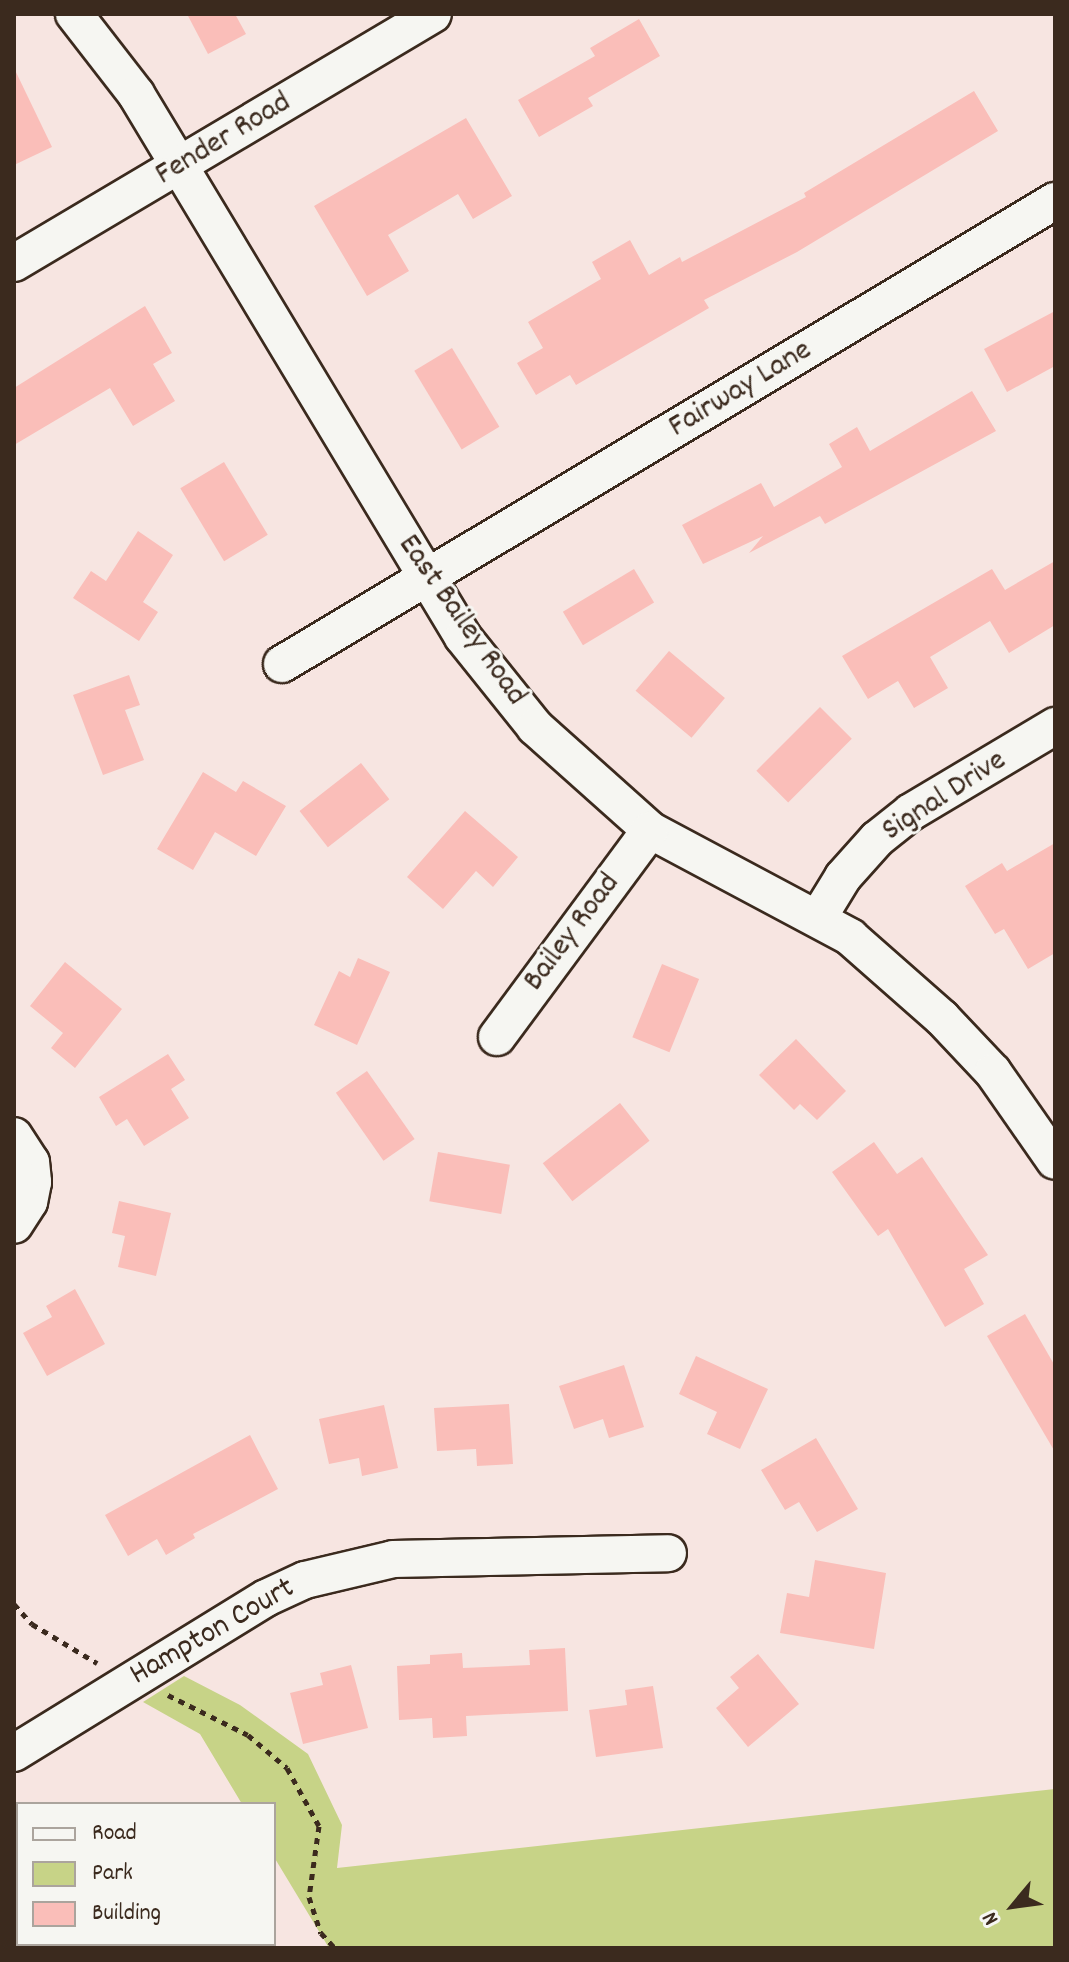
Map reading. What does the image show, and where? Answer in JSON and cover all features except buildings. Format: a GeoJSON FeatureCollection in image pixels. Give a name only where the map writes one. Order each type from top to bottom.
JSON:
{"type":"FeatureCollection","features":[{"type":"Feature","properties":{"kind":"street","name":"East Bailey Road"},"geometry":{"type":"LineString","coordinates":[[74,14],[113,60],[180,167],[427,579],[489,673],[535,727],[650,830],[850,937],[942,1018],[993,1072],[1055,1161]]}},
{"type":"Feature","properties":{"kind":"street","name":"Fender Road"},"geometry":{"type":"LineString","coordinates":[[14,263],[433,14]]}},
{"type":"Feature","properties":{"kind":"street","name":"Fairway Lane"},"geometry":{"type":"LineString","coordinates":[[427,579],[1055,201]]}},
{"type":"Feature","properties":{"kind":"street"},"geometry":{"type":"LineString","coordinates":[[282,664],[427,579]]}},
{"type":"Feature","properties":{"kind":"street","name":"Signal Drive"},"geometry":{"type":"LineString","coordinates":[[818,918],[846,872],[877,839],[911,812],[1055,726]]}},
{"type":"Feature","properties":{"kind":"street","name":"Bailey Road"},"geometry":{"type":"LineString","coordinates":[[497,1037],[650,830]]}},
{"type":"Feature","properties":{"kind":"street"},"geometry":{"type":"LineString","coordinates":[[14,1136],[31,1162],[33,1182],[29,1202],[14,1225]]}},
{"type":"Feature","properties":{"kind":"street","name":"Hampton Court"},"geometry":{"type":"LineString","coordinates":[[14,1753],[266,1598],[356,1565],[438,1557],[668,1553]]}},
{"type":"Feature","properties":{"kind":"path"},"geometry":{"type":"LineString","coordinates":[[14,1604],[32,1624],[132,1680],[248,1735],[287,1768],[319,1826],[309,1897],[321,1933],[335,1948]]}},
{"type":"Feature","properties":{"kind":"green space"},"geometry":{"type":"Polygon","coordinates":[[[184,1676],[240,1705],[308,1754],[342,1825],[337,1868],[1055,1789],[1055,1948],[329,1948],[276,1860],[276,1802],[241,1802],[200,1734],[143,1702],[184,1676]]]}}]}
